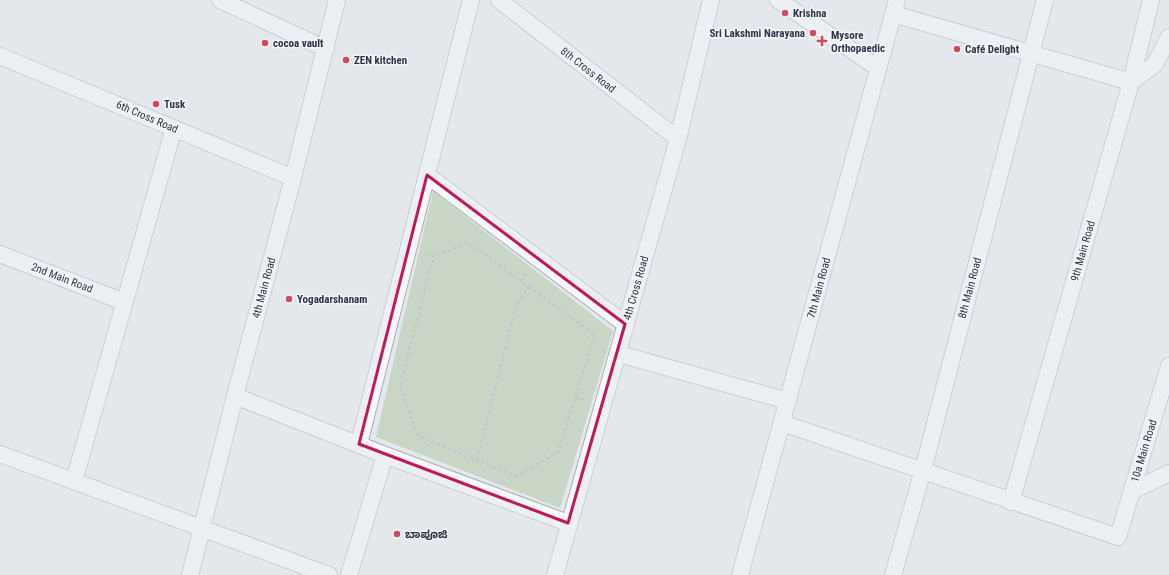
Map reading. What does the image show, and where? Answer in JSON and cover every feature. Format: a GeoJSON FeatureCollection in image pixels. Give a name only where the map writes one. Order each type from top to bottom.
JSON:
{"type":"FeatureCollection","features":[{"type":"Feature","properties":{"kind":"street"},"geometry":{"type":"LineString","coordinates":[[220,0],[326,49]]}},
{"type":"Feature","properties":{"kind":"street","name":"4th Main Road"},"geometry":{"type":"LineString","coordinates":[[190,575],[203,529],[235,396],[326,49],[337,0]]}},
{"type":"Feature","properties":{"kind":"street"},"geometry":{"type":"LineString","coordinates":[[360,444],[471,0]]}},
{"type":"Feature","properties":{"kind":"street","name":"8th Cross Road"},"geometry":{"type":"LineString","coordinates":[[498,0],[678,139]]}},
{"type":"Feature","properties":{"kind":"street","name":"4th Cross Road"},"geometry":{"type":"LineString","coordinates":[[555,575],[568,523],[618,354],[625,324],[678,139],[712,0]]}},
{"type":"Feature","properties":{"kind":"street"},"geometry":{"type":"LineString","coordinates":[[778,0],[878,68]]}},
{"type":"Feature","properties":{"kind":"street","name":"8th Main Road"},"geometry":{"type":"LineString","coordinates":[[893,575],[923,470],[1045,0]]}},
{"type":"Feature","properties":{"kind":"street","name":"9th Main Road"},"geometry":{"type":"LineString","coordinates":[[1012,502],[1131,82],[1151,0]]}},
{"type":"Feature","properties":{"kind":"street"},"geometry":{"type":"LineString","coordinates":[[895,7],[1031,53],[1131,82],[1155,64],[1169,37]]}},
{"type":"Feature","properties":{"kind":"street","name":"7th Main Road"},"geometry":{"type":"LineString","coordinates":[[740,575],[895,7]]}},
{"type":"Feature","properties":{"kind":"street","name":"6th Cross Road"},"geometry":{"type":"LineString","coordinates":[[0,56],[293,178]]}},
{"type":"Feature","properties":{"kind":"street"},"geometry":{"type":"LineString","coordinates":[[74,482],[174,128]]}},
{"type":"Feature","properties":{"kind":"street"},"geometry":{"type":"LineString","coordinates":[[427,175],[625,324]]}},
{"type":"Feature","properties":{"kind":"street","name":"2nd Main Road"},"geometry":{"type":"LineString","coordinates":[[0,254],[124,302]]}},
{"type":"Feature","properties":{"kind":"street"},"geometry":{"type":"LineString","coordinates":[[618,354],[788,401]]}},
{"type":"Feature","properties":{"kind":"street","name":"10a Main Road"},"geometry":{"type":"LineString","coordinates":[[1012,502],[1118,537],[1169,366]]}},
{"type":"Feature","properties":{"kind":"street"},"geometry":{"type":"LineString","coordinates":[[235,396],[385,455],[568,523]]}},
{"type":"Feature","properties":{"kind":"street"},"geometry":{"type":"LineString","coordinates":[[782,423],[923,470],[1012,502]]}},
{"type":"Feature","properties":{"kind":"street"},"geometry":{"type":"LineString","coordinates":[[0,454],[329,575]]}},
{"type":"Feature","properties":{"kind":"street"},"geometry":{"type":"LineString","coordinates":[[349,575],[385,455]]}},
{"type":"Feature","properties":{"kind":"street"},"geometry":{"type":"LineString","coordinates":[[1132,491],[1169,473]]}},
{"type":"Feature","properties":{"kind":"path"},"geometry":{"type":"LineString","coordinates":[[409,250],[434,256],[469,243],[595,335],[558,452],[516,476],[418,436],[400,385],[434,256]]}},
{"type":"Feature","properties":{"kind":"path"},"geometry":{"type":"LineString","coordinates":[[477,460],[516,305],[529,287]]}},
{"type":"Feature","properties":{"kind":"highlighted area"},"geometry":{"type":"Polygon","coordinates":[[[427,175],[625,324],[568,523],[359,444],[427,175]]]}},
{"type":"Feature","properties":{"kind":"green space"},"geometry":{"type":"Polygon","coordinates":[[[433,191],[613,331],[560,508],[376,437],[433,191]]]}},
{"type":"Feature","properties":{"kind":"place","name":"Krishna"},"geometry":{"type":"Point","coordinates":[785,13]}},
{"type":"Feature","properties":{"kind":"place","name":"Sri Lakshmi Narayana"},"geometry":{"type":"Point","coordinates":[813,33]}},
{"type":"Feature","properties":{"kind":"place","name":"Mysore Orthopaedic"},"geometry":{"type":"Point","coordinates":[822,41]}},
{"type":"Feature","properties":{"kind":"place","name":"cocoa vault"},"geometry":{"type":"Point","coordinates":[265,43]}},
{"type":"Feature","properties":{"kind":"place","name":"Café Delight"},"geometry":{"type":"Point","coordinates":[957,49]}},
{"type":"Feature","properties":{"kind":"place","name":"ZEN kitchen"},"geometry":{"type":"Point","coordinates":[346,60]}},
{"type":"Feature","properties":{"kind":"place","name":"Tusk"},"geometry":{"type":"Point","coordinates":[156,104]}},
{"type":"Feature","properties":{"kind":"place","name":"Yogadarshanam"},"geometry":{"type":"Point","coordinates":[289,299]}},
{"type":"Feature","properties":{"kind":"place","name":"ಬಾಪೂಜಿ"},"geometry":{"type":"Point","coordinates":[397,534]}}]}
